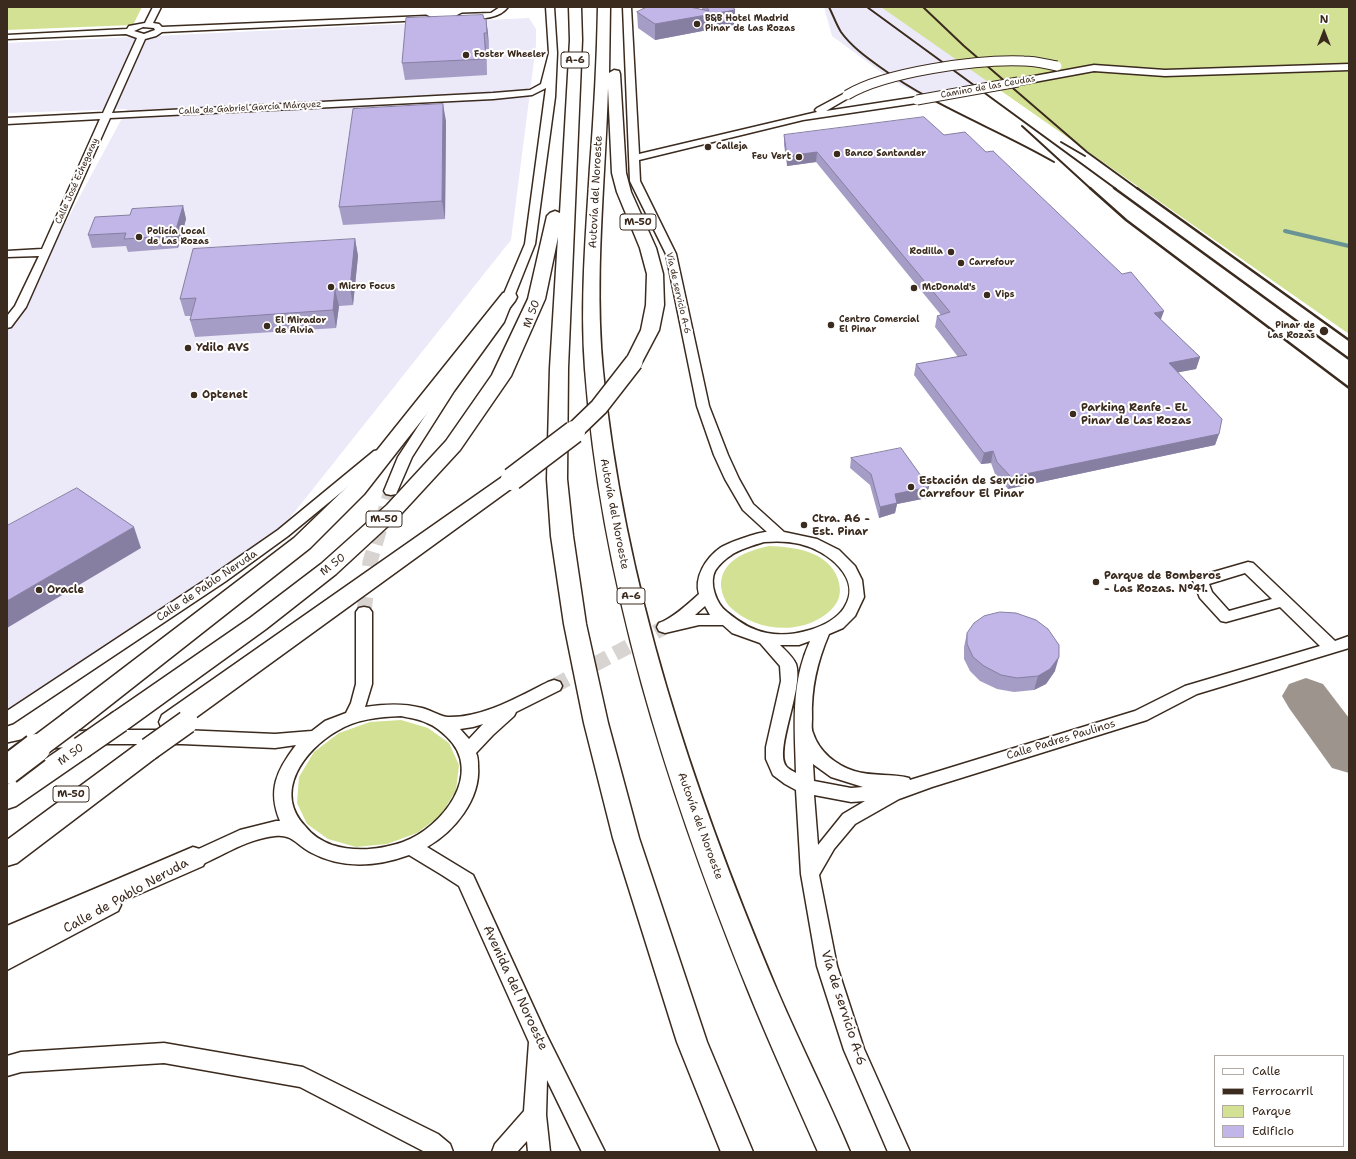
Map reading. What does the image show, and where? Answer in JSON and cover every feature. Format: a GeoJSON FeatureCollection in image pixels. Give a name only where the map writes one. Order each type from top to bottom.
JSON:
{"type":"FeatureCollection","features":[{"type":"Feature","properties":{"kind":"highway","name":"A-6"},"geometry":{"type":"LineString","coordinates":[[575,7],[576,40],[567,242],[562,286],[557,479],[562,536],[575,624],[596,723],[626,838],[692,1042],[737,1152]]}},
{"type":"Feature","properties":{"kind":"highway","name":"Autovía del Noroeste"},"geometry":{"type":"LineString","coordinates":[[604,7],[591,282],[594,376],[602,459],[615,527],[635,612],[657,695],[692,807],[753,967],[834,1152]]}},
{"type":"Feature","properties":{"kind":"highway","name":"M-50"},"geometry":{"type":"LineString","coordinates":[[7,840],[142,748],[481,510],[512,479],[553,449],[593,414],[613,391],[634,362],[650,330],[655,305],[655,274],[648,248],[624,192],[619,173],[614,79],[614,7]]}},
{"type":"Feature","properties":{"kind":"highway","name":"M 50"},"geometry":{"type":"LineString","coordinates":[[7,800],[273,612],[352,549],[402,502],[436,465],[486,401],[522,340],[543,281],[553,239],[564,123],[573,112]]}},
{"type":"Feature","properties":{"kind":"highway"},"geometry":{"type":"LineString","coordinates":[[7,770],[302,543],[357,489],[509,297]]}},
{"type":"Feature","properties":{"kind":"highway"},"geometry":{"type":"LineString","coordinates":[[7,856],[142,748]]}},
{"type":"Feature","properties":{"kind":"highway"},"geometry":{"type":"LineString","coordinates":[[7,939],[194,858]]}},
{"type":"Feature","properties":{"kind":"street"},"geometry":{"type":"LineString","coordinates":[[148,25],[157,7]]}},
{"type":"Feature","properties":{"kind":"street"},"geometry":{"type":"LineString","coordinates":[[453,16],[494,14],[502,10],[504,7]]}},
{"type":"Feature","properties":{"kind":"street"},"geometry":{"type":"LineString","coordinates":[[391,491],[405,457],[448,390],[498,322],[530,244],[550,97],[553,53],[550,7]]}},
{"type":"Feature","properties":{"kind":"street","name":"Vía de servicio A-6"},"geometry":{"type":"LineString","coordinates":[[628,7],[634,181],[671,254],[703,406],[721,455],[732,479],[748,507],[781,536]]}},
{"type":"Feature","properties":{"kind":"street"},"geometry":{"type":"LineString","coordinates":[[129,31],[131,35],[142,36],[154,34],[160,30],[437,17]]}},
{"type":"Feature","properties":{"kind":"street"},"geometry":{"type":"LineString","coordinates":[[7,37],[129,31],[136,27],[148,25],[156,26],[160,30]]}},
{"type":"Feature","properties":{"kind":"street","name":"Calle José Echegaray"},"geometry":{"type":"LineString","coordinates":[[7,324],[20,307],[46,252],[142,36]]}},
{"type":"Feature","properties":{"kind":"street","name":"Calle de Gabriel García Márquez"},"geometry":{"type":"LineString","coordinates":[[7,121],[493,96],[532,92],[545,85],[553,53]]}},
{"type":"Feature","properties":{"kind":"street"},"geometry":{"type":"LineString","coordinates":[[794,119],[834,104],[860,86],[880,80],[972,64],[1014,60],[1057,66],[1087,68]]}},
{"type":"Feature","properties":{"kind":"street","name":"Camino de las Ceudas"},"geometry":{"type":"LineString","coordinates":[[633,158],[794,119],[917,100],[1087,68],[1100,67],[1165,73],[1349,67]]}},
{"type":"Feature","properties":{"kind":"street","name":"Calle de Gabriel García Márquez"},"geometry":{"type":"LineString","coordinates":[[493,96],[531,98],[539,100],[542,106],[540,170]]}},
{"type":"Feature","properties":{"kind":"street"},"geometry":{"type":"LineString","coordinates":[[7,254],[46,252]]}},
{"type":"Feature","properties":{"kind":"street","name":"Calle de Pablo Neruda"},"geometry":{"type":"LineString","coordinates":[[7,719],[221,577],[283,533],[397,439]]}},
{"type":"Feature","properties":{"kind":"street"},"geometry":{"type":"LineString","coordinates":[[781,536],[799,539],[826,548],[843,560],[854,576],[857,592],[853,609],[840,623],[821,634],[794,640],[766,639],[749,635],[735,628],[715,613],[706,596],[704,583],[708,570],[716,558],[729,548],[744,541],[762,537],[781,536]]}},
{"type":"Feature","properties":{"kind":"street"},"geometry":{"type":"LineString","coordinates":[[1284,601],[1226,617],[1206,594],[1201,580],[1248,567],[1284,601],[1332,648]]}},
{"type":"Feature","properties":{"kind":"street"},"geometry":{"type":"LineString","coordinates":[[706,596],[690,611],[665,627],[699,620],[723,620]]}},
{"type":"Feature","properties":{"kind":"street"},"geometry":{"type":"LineString","coordinates":[[352,716],[359,702],[364,684],[364,612]]}},
{"type":"Feature","properties":{"kind":"street","name":"Vía de servicio A-6"},"geometry":{"type":"LineString","coordinates":[[821,634],[811,657],[803,697],[805,786],[810,874],[827,966],[854,1050],[891,1138],[899,1152]]}},
{"type":"Feature","properties":{"kind":"street"},"geometry":{"type":"LineString","coordinates":[[766,639],[788,664],[789,681],[775,746],[775,758],[779,770],[791,780],[805,786]]}},
{"type":"Feature","properties":{"kind":"street","name":"Calle Padres Paulinos"},"geometry":{"type":"LineString","coordinates":[[810,874],[828,844],[849,819],[895,793],[928,781],[1141,716],[1191,690],[1349,642]]}},
{"type":"Feature","properties":{"kind":"street"},"geometry":{"type":"LineString","coordinates":[[444,724],[473,721],[514,706],[554,686]]}},
{"type":"Feature","properties":{"kind":"street"},"geometry":{"type":"LineString","coordinates":[[467,752],[487,730],[514,706]]}},
{"type":"Feature","properties":{"kind":"street"},"geometry":{"type":"LineString","coordinates":[[401,710],[424,715],[444,724],[458,736],[467,752],[471,772],[466,794],[454,814],[435,833],[410,847],[377,856],[344,856],[315,847],[294,830],[282,804],[282,790],[285,776],[292,762],[301,749],[313,738],[332,725],[352,716],[376,711],[401,710]]}},
{"type":"Feature","properties":{"kind":"street","name":"Calle Padres Paulinos"},"geometry":{"type":"LineString","coordinates":[[804,734],[819,758],[844,776],[887,784],[928,781]]}},
{"type":"Feature","properties":{"kind":"street"},"geometry":{"type":"LineString","coordinates":[[7,751],[48,742],[91,738],[182,737],[275,741],[313,738]]}},
{"type":"Feature","properties":{"kind":"street","name":"Calle Padres Paulinos"},"geometry":{"type":"LineString","coordinates":[[805,786],[851,795],[895,793]]}},
{"type":"Feature","properties":{"kind":"street","name":"Calle de Pablo Neruda"},"geometry":{"type":"LineString","coordinates":[[7,961],[152,883],[194,858],[246,835],[276,828],[294,830]]}},
{"type":"Feature","properties":{"kind":"street","name":"Avenida del Noroeste"},"geometry":{"type":"LineString","coordinates":[[410,847],[449,869],[466,881],[539,1041],[594,1152]]}},
{"type":"Feature","properties":{"kind":"street"},"geometry":{"type":"LineString","coordinates":[[539,1041],[535,1115],[539,1152]]}},
{"type":"Feature","properties":{"kind":"street"},"geometry":{"type":"LineString","coordinates":[[7,1066],[21,1062],[164,1052],[303,1077],[430,1142],[442,1152]]}},
{"type":"Feature","properties":{"kind":"street"},"geometry":{"type":"LineString","coordinates":[[503,1152],[535,1115]]}},
{"type":"Feature","properties":{"kind":"shaded area"},"geometry":{"type":"Polygon","coordinates":[[[824,7],[974,7],[1037,77],[924,97],[892,80],[832,36],[824,7]]]}},
{"type":"Feature","properties":{"kind":"shaded area"},"geometry":{"type":"Polygon","coordinates":[[[529,18],[536,29],[536,45],[511,240],[281,529],[7,716],[7,331],[127,109],[7,113],[7,43],[529,18]]]}},
{"type":"Feature","properties":{"kind":"green space"},"geometry":{"type":"Polygon","coordinates":[[[7,7],[142,7],[133,25],[7,30],[7,7]]]}},
{"type":"Feature","properties":{"kind":"green space"},"geometry":{"type":"Polygon","coordinates":[[[881,7],[1349,7],[1349,334],[881,7]]]}},
{"type":"Feature","properties":{"kind":"green space"},"geometry":{"type":"Polygon","coordinates":[[[769,546],[800,549],[810,552],[827,562],[838,579],[840,587],[840,595],[831,610],[811,623],[787,628],[762,625],[739,614],[729,606],[726,602],[721,587],[725,570],[736,558],[769,546]]]}},
{"type":"Feature","properties":{"kind":"green space"},"geometry":{"type":"Polygon","coordinates":[[[401,720],[428,728],[449,743],[459,765],[456,790],[441,815],[417,833],[387,844],[356,847],[328,839],[307,824],[297,803],[299,777],[314,752],[339,733],[370,722],[401,720]]]}},
{"type":"Feature","properties":{"kind":"building"},"geometry":{"type":"Polygon","coordinates":[[[647,7],[690,7],[709,11],[707,7],[733,7],[735,10],[655,24],[637,12],[647,7]]]}},
{"type":"Feature","properties":{"kind":"building"},"geometry":{"type":"Polygon","coordinates":[[[483,15],[484,19],[486,19],[487,33],[484,33],[486,59],[402,63],[406,18],[483,15]]]}},
{"type":"Feature","properties":{"kind":"building"},"geometry":{"type":"Polygon","coordinates":[[[443,104],[442,201],[339,207],[353,109],[443,104]]]}},
{"type":"Feature","properties":{"kind":"building"},"geometry":{"type":"Polygon","coordinates":[[[924,117],[944,135],[965,132],[986,152],[993,151],[1122,274],[1131,272],[1164,311],[1154,313],[1200,357],[1169,363],[1222,419],[1219,434],[1011,477],[997,462],[993,451],[984,453],[916,364],[967,355],[937,316],[950,312],[817,152],[787,156],[784,135],[924,117]]]}},
{"type":"Feature","properties":{"kind":"building"},"geometry":{"type":"Polygon","coordinates":[[[183,206],[174,236],[124,239],[126,233],[88,235],[95,217],[130,215],[132,209],[183,206]]]}},
{"type":"Feature","properties":{"kind":"building"},"geometry":{"type":"Polygon","coordinates":[[[355,239],[350,288],[335,289],[333,310],[190,320],[196,298],[180,299],[193,249],[355,239]]]}},
{"type":"Feature","properties":{"kind":"building"},"geometry":{"type":"Polygon","coordinates":[[[901,448],[929,487],[895,494],[897,503],[880,507],[871,474],[851,458],[901,448]]]}},
{"type":"Feature","properties":{"kind":"building"},"geometry":{"type":"Polygon","coordinates":[[[77,488],[134,527],[7,601],[7,526],[77,488]]]}},
{"type":"Feature","properties":{"kind":"building"},"geometry":{"type":"Polygon","coordinates":[[[1000,612],[1016,613],[1036,620],[1048,629],[1059,645],[1059,657],[1050,669],[1038,676],[1017,678],[1001,675],[984,666],[973,657],[967,644],[967,633],[974,623],[984,616],[1000,612]]]}},
{"type":"Feature","properties":{"kind":"waterway"},"geometry":{"type":"LineString","coordinates":[[1285,231],[1349,246]]}},
{"type":"Feature","properties":{"kind":"taxiway"},"geometry":{"type":"LineString","coordinates":[[1306,696],[1349,754]]}},
{"type":"Feature","properties":{"kind":"tunnel"},"geometry":{"type":"LineString","coordinates":[[364,612],[370,562],[391,491]]}},
{"type":"Feature","properties":{"kind":"tunnel"},"geometry":{"type":"LineString","coordinates":[[554,686],[665,627]]}},
{"type":"Feature","properties":{"kind":"railway"},"geometry":{"type":"LineString","coordinates":[[829,7],[839,29],[849,42],[900,81],[922,94],[1054,162]]}},
{"type":"Feature","properties":{"kind":"railway"},"geometry":{"type":"LineString","coordinates":[[867,7],[1116,189]]}},
{"type":"Feature","properties":{"kind":"railway"},"geometry":{"type":"LineString","coordinates":[[923,7],[964,46],[1087,152],[1138,189]]}},
{"type":"Feature","properties":{"kind":"railway"},"geometry":{"type":"LineString","coordinates":[[1022,126],[1091,189]]}},
{"type":"Feature","properties":{"kind":"railway"},"geometry":{"type":"LineString","coordinates":[[1061,142],[1085,156]]}},
{"type":"Feature","properties":{"kind":"railway"},"geometry":{"type":"LineString","coordinates":[[1090,188],[1126,220],[1349,388]]}},
{"type":"Feature","properties":{"kind":"railway"},"geometry":{"type":"LineString","coordinates":[[1114,188],[1349,359]]}},
{"type":"Feature","properties":{"kind":"railway"},"geometry":{"type":"LineString","coordinates":[[1137,188],[1349,340]]}},
{"type":"Feature","properties":{"kind":"place","name":"B&B Hotel Madrid Pinar de Las Rozas"},"geometry":{"type":"Point","coordinates":[697,24]}},
{"type":"Feature","properties":{"kind":"place","name":"Foster Wheeler"},"geometry":{"type":"Point","coordinates":[466,55]}},
{"type":"Feature","properties":{"kind":"place","name":"Calleja"},"geometry":{"type":"Point","coordinates":[708,147]}},
{"type":"Feature","properties":{"kind":"place","name":"Banco Santander"},"geometry":{"type":"Point","coordinates":[837,154]}},
{"type":"Feature","properties":{"kind":"place","name":"Feu Vert"},"geometry":{"type":"Point","coordinates":[799,157]}},
{"type":"Feature","properties":{"kind":"place","name":"Policía Local de Las Rozas"},"geometry":{"type":"Point","coordinates":[139,237]}},
{"type":"Feature","properties":{"kind":"place","name":"Rodilla"},"geometry":{"type":"Point","coordinates":[951,252]}},
{"type":"Feature","properties":{"kind":"place","name":"Carrefour"},"geometry":{"type":"Point","coordinates":[961,263]}},
{"type":"Feature","properties":{"kind":"place","name":"Micro Focus"},"geometry":{"type":"Point","coordinates":[331,287]}},
{"type":"Feature","properties":{"kind":"place","name":"McDonald's"},"geometry":{"type":"Point","coordinates":[914,288]}},
{"type":"Feature","properties":{"kind":"place","name":"Vips"},"geometry":{"type":"Point","coordinates":[987,295]}},
{"type":"Feature","properties":{"kind":"place","name":"Centro Comercial El Pinar"},"geometry":{"type":"Point","coordinates":[831,325]}},
{"type":"Feature","properties":{"kind":"place","name":"El Mirador de Alvia"},"geometry":{"type":"Point","coordinates":[267,326]}},
{"type":"Feature","properties":{"kind":"place","name":"Pinar de Las Rozas"},"geometry":{"type":"Point","coordinates":[1324,331]}},
{"type":"Feature","properties":{"kind":"place","name":"Ydilo AVS"},"geometry":{"type":"Point","coordinates":[188,348]}},
{"type":"Feature","properties":{"kind":"place","name":"Optenet"},"geometry":{"type":"Point","coordinates":[194,395]}},
{"type":"Feature","properties":{"kind":"place","name":"Parking Renfe - EL Pinar de Las Rozas"},"geometry":{"type":"Point","coordinates":[1073,414]}},
{"type":"Feature","properties":{"kind":"place","name":"Estación de Servicio Carrefour El Pinar"},"geometry":{"type":"Point","coordinates":[911,487]}},
{"type":"Feature","properties":{"kind":"place","name":"Ctra. A6 - Est. Pinar"},"geometry":{"type":"Point","coordinates":[804,525]}},
{"type":"Feature","properties":{"kind":"place","name":"Parque de Bomberos - Las Rozas. Nº41."},"geometry":{"type":"Point","coordinates":[1096,582]}},
{"type":"Feature","properties":{"kind":"place","name":"Oracle"},"geometry":{"type":"Point","coordinates":[39,590]}}]}
